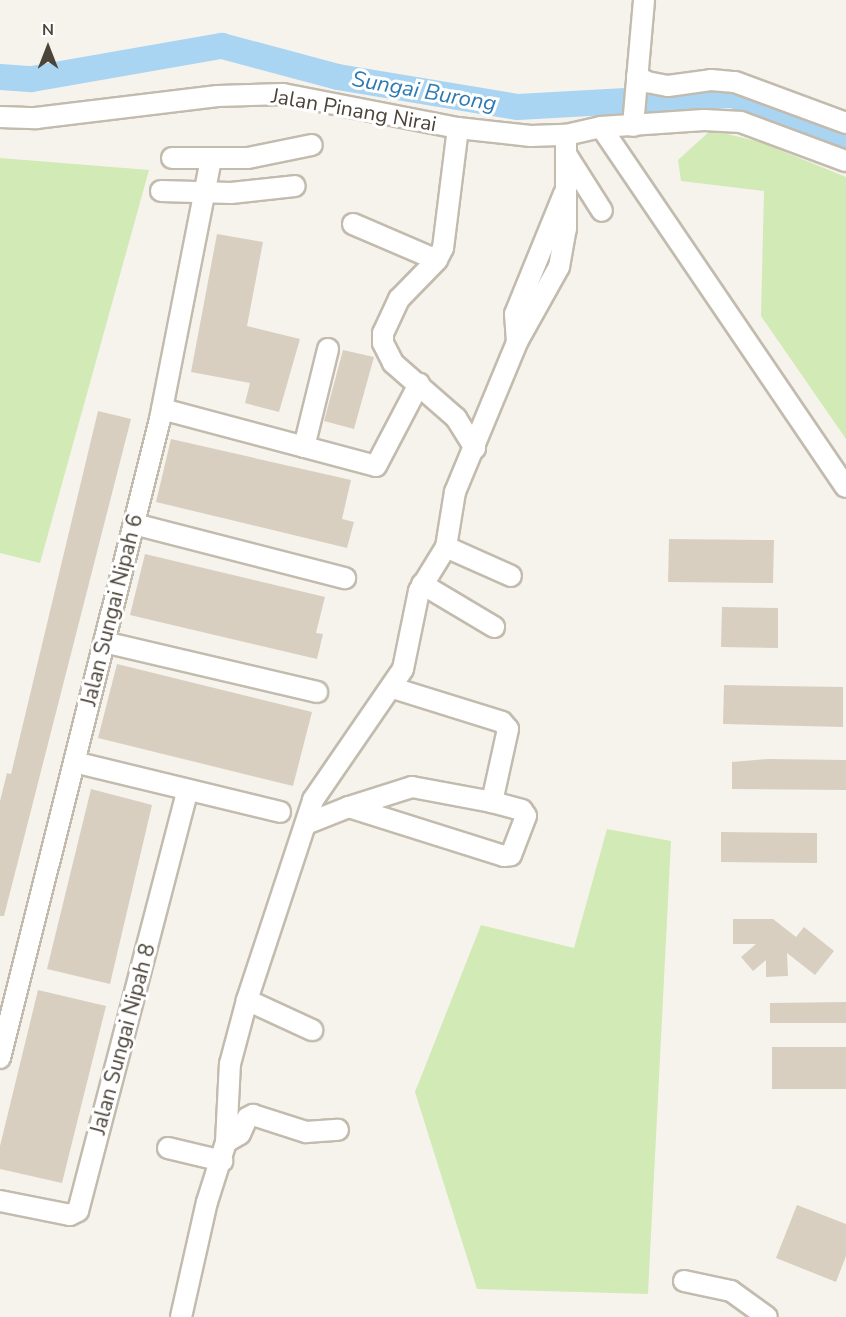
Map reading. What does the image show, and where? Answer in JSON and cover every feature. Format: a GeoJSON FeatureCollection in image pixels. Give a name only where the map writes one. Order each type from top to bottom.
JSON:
{"type":"FeatureCollection","features":[{"type":"Feature","properties":{"kind":"street"},"geometry":{"type":"LineString","coordinates":[[633,120],[644,0]]}},
{"type":"Feature","properties":{"kind":"street"},"geometry":{"type":"LineString","coordinates":[[636,78],[668,86],[725,80],[846,123]]}},
{"type":"Feature","properties":{"kind":"street","name":"Jalan Pinang Nirai"},"geometry":{"type":"LineString","coordinates":[[0,117],[36,118],[218,96],[283,94],[459,128],[531,136],[566,144],[601,127],[633,120],[672,123],[741,122],[846,161]]}},
{"type":"Feature","properties":{"kind":"street"},"geometry":{"type":"LineString","coordinates":[[601,127],[846,487]]}},
{"type":"Feature","properties":{"kind":"street"},"geometry":{"type":"LineString","coordinates":[[459,128],[447,232],[437,260],[409,286],[383,333],[393,363],[456,418],[476,449]]}},
{"type":"Feature","properties":{"kind":"street"},"geometry":{"type":"LineString","coordinates":[[181,1317],[207,1202],[222,1161],[226,1142],[233,1047],[248,1000],[314,800],[393,688],[408,655],[412,612],[422,584],[446,547],[455,492],[476,449],[517,342],[559,267],[566,229],[564,194],[566,144]]}},
{"type":"Feature","properties":{"kind":"street"},"geometry":{"type":"LineString","coordinates":[[566,144],[602,212]]}},
{"type":"Feature","properties":{"kind":"street"},"geometry":{"type":"LineString","coordinates":[[172,158],[211,160],[248,158],[312,145]]}},
{"type":"Feature","properties":{"kind":"street","name":"Jalan Sungai Nipah 6"},"geometry":{"type":"LineString","coordinates":[[0,1058],[162,409],[211,160]]}},
{"type":"Feature","properties":{"kind":"street"},"geometry":{"type":"LineString","coordinates":[[161,191],[205,192],[295,186]]}},
{"type":"Feature","properties":{"kind":"street"},"geometry":{"type":"LineString","coordinates":[[353,224],[437,260]]}},
{"type":"Feature","properties":{"kind":"street"},"geometry":{"type":"LineString","coordinates":[[304,447],[328,349]]}},
{"type":"Feature","properties":{"kind":"street"},"geometry":{"type":"LineString","coordinates":[[162,409],[376,466],[418,384]]}},
{"type":"Feature","properties":{"kind":"street"},"geometry":{"type":"LineString","coordinates":[[134,524],[345,578]]}},
{"type":"Feature","properties":{"kind":"street"},"geometry":{"type":"LineString","coordinates":[[446,547],[511,576]]}},
{"type":"Feature","properties":{"kind":"street"},"geometry":{"type":"LineString","coordinates":[[422,584],[494,627]]}},
{"type":"Feature","properties":{"kind":"street"},"geometry":{"type":"LineString","coordinates":[[104,642],[317,692]]}},
{"type":"Feature","properties":{"kind":"street"},"geometry":{"type":"LineString","coordinates":[[393,688],[502,722],[508,729],[492,802]]}},
{"type":"Feature","properties":{"kind":"street"},"geometry":{"type":"LineString","coordinates":[[74,762],[280,812]]}},
{"type":"Feature","properties":{"kind":"street"},"geometry":{"type":"LineString","coordinates":[[306,824],[349,807],[412,787],[492,802],[525,813],[511,855],[507,856],[349,807]]}},
{"type":"Feature","properties":{"kind":"street","name":"Jalan Sungai Nipah 8"},"geometry":{"type":"LineString","coordinates":[[0,1201],[70,1215],[78,1212],[188,790]]}},
{"type":"Feature","properties":{"kind":"street"},"geometry":{"type":"LineString","coordinates":[[248,1000],[312,1030]]}},
{"type":"Feature","properties":{"kind":"street"},"geometry":{"type":"LineString","coordinates":[[226,1142],[240,1134],[247,1118],[253,1115],[306,1132],[338,1130]]}},
{"type":"Feature","properties":{"kind":"street"},"geometry":{"type":"LineString","coordinates":[[168,1148],[222,1161]]}},
{"type":"Feature","properties":{"kind":"street"},"geometry":{"type":"LineString","coordinates":[[684,1281],[730,1291],[767,1317]]}},
{"type":"Feature","properties":{"kind":"green space"},"geometry":{"type":"Polygon","coordinates":[[[711,130],[760,142],[846,177],[846,439],[761,316],[764,191],[681,181],[678,160],[711,130]]]}},
{"type":"Feature","properties":{"kind":"green space"},"geometry":{"type":"Polygon","coordinates":[[[0,158],[149,170],[40,563],[0,553],[0,158]]]}},
{"type":"Feature","properties":{"kind":"green space"},"geometry":{"type":"Polygon","coordinates":[[[607,829],[671,841],[648,1294],[477,1289],[415,1092],[481,925],[574,948],[607,829]]]}},
{"type":"Feature","properties":{"kind":"building"},"geometry":{"type":"Polygon","coordinates":[[[217,234],[263,242],[247,326],[300,339],[279,412],[245,403],[250,383],[191,372],[217,234]]]}},
{"type":"Feature","properties":{"kind":"building"},"geometry":{"type":"Polygon","coordinates":[[[343,350],[374,357],[354,429],[324,421],[343,350]]]}},
{"type":"Feature","properties":{"kind":"building"},"geometry":{"type":"Polygon","coordinates":[[[98,411],[131,419],[4,916],[0,916],[0,801],[7,773],[11,774],[98,411]]]}},
{"type":"Feature","properties":{"kind":"building"},"geometry":{"type":"Polygon","coordinates":[[[171,439],[351,480],[342,519],[354,522],[347,548],[156,502],[171,439]]]}},
{"type":"Feature","properties":{"kind":"building"},"geometry":{"type":"Polygon","coordinates":[[[669,539],[774,540],[773,583],[668,582],[669,539]]]}},
{"type":"Feature","properties":{"kind":"building"},"geometry":{"type":"Polygon","coordinates":[[[145,554],[325,597],[316,633],[323,634],[317,659],[130,615],[145,554]]]}},
{"type":"Feature","properties":{"kind":"building"},"geometry":{"type":"Polygon","coordinates":[[[722,607],[778,608],[778,648],[721,647],[722,607]]]}},
{"type":"Feature","properties":{"kind":"building"},"geometry":{"type":"Polygon","coordinates":[[[117,664],[312,712],[293,786],[98,738],[117,664]]]}},
{"type":"Feature","properties":{"kind":"building"},"geometry":{"type":"Polygon","coordinates":[[[724,685],[843,687],[843,727],[723,724],[724,685]]]}},
{"type":"Feature","properties":{"kind":"building"},"geometry":{"type":"Polygon","coordinates":[[[768,759],[846,760],[846,790],[732,789],[732,762],[768,759]]]}},
{"type":"Feature","properties":{"kind":"building"},"geometry":{"type":"Polygon","coordinates":[[[91,789],[152,805],[110,984],[47,969],[91,789]]]}},
{"type":"Feature","properties":{"kind":"building"},"geometry":{"type":"Polygon","coordinates":[[[721,832],[817,833],[817,863],[721,862],[721,832]]]}},
{"type":"Feature","properties":{"kind":"building"},"geometry":{"type":"Polygon","coordinates":[[[733,919],[773,919],[796,937],[804,927],[834,951],[815,975],[787,953],[788,976],[766,977],[766,960],[753,971],[741,957],[756,944],[733,944],[733,919]]]}},
{"type":"Feature","properties":{"kind":"building"},"geometry":{"type":"Polygon","coordinates":[[[38,990],[106,1006],[62,1183],[0,1169],[0,1146],[38,990]]]}},
{"type":"Feature","properties":{"kind":"building"},"geometry":{"type":"Polygon","coordinates":[[[846,1002],[846,1023],[770,1023],[770,1003],[846,1002]]]}},
{"type":"Feature","properties":{"kind":"building"},"geometry":{"type":"Polygon","coordinates":[[[772,1047],[846,1047],[846,1089],[772,1089],[772,1047]]]}},
{"type":"Feature","properties":{"kind":"building"},"geometry":{"type":"Polygon","coordinates":[[[797,1205],[846,1224],[846,1256],[836,1282],[776,1258],[797,1205]]]}},
{"type":"Feature","properties":{"kind":"waterway","name":"Sungai Burong"},"geometry":{"type":"LineString","coordinates":[[0,77],[32,79],[222,46],[338,77],[518,107],[733,95],[846,141]]}}]}
